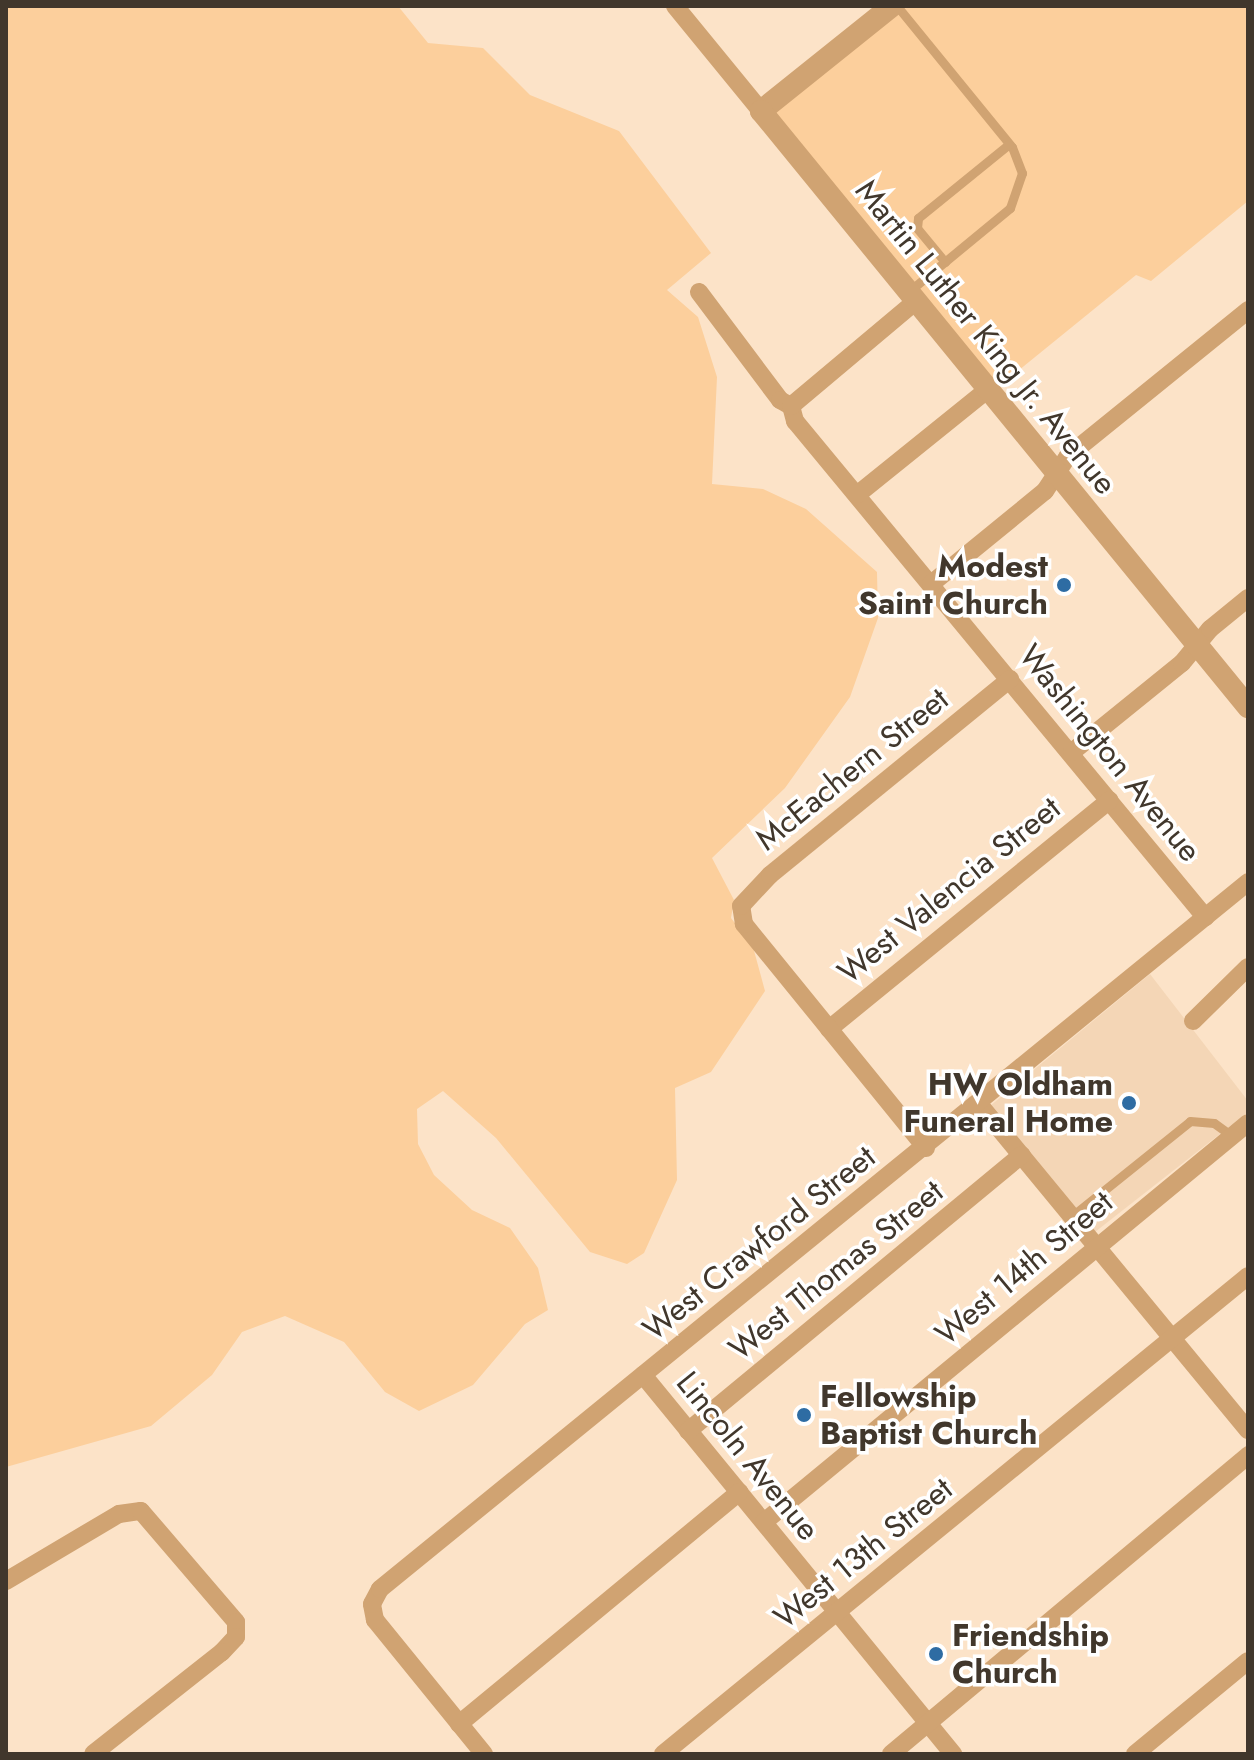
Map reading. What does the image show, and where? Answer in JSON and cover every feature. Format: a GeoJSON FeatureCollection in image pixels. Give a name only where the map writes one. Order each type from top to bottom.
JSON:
{"type":"FeatureCollection","features":[{"type":"Feature","properties":{"kind":"street","name":"Martin Luther King Jr. Avenue"},"geometry":{"type":"LineString","coordinates":[[675,6],[1248,707]]}},
{"type":"Feature","properties":{"kind":"street"},"geometry":{"type":"LineString","coordinates":[[761,111],[894,6]]}},
{"type":"Feature","properties":{"kind":"street","name":"Washington Avenue"},"geometry":{"type":"LineString","coordinates":[[699,292],[791,406],[795,421],[1072,752],[1205,917]]}},
{"type":"Feature","properties":{"kind":"street"},"geometry":{"type":"LineString","coordinates":[[791,406],[912,296]]}},
{"type":"Feature","properties":{"kind":"street"},"geometry":{"type":"LineString","coordinates":[[931,584],[1045,491],[1068,456],[1248,310]]}},
{"type":"Feature","properties":{"kind":"street"},"geometry":{"type":"LineString","coordinates":[[858,494],[988,389]]}},
{"type":"Feature","properties":{"kind":"street","name":"West Valencia Street"},"geometry":{"type":"LineString","coordinates":[[1072,752],[1182,663],[1248,598]]}},
{"type":"Feature","properties":{"kind":"street","name":"McEachern Street"},"geometry":{"type":"LineString","coordinates":[[829,1029],[740,913],[746,895],[1010,679]]}},
{"type":"Feature","properties":{"kind":"street","name":"West Valencia Street"},"geometry":{"type":"LineString","coordinates":[[829,1029],[1110,800]]}},
{"type":"Feature","properties":{"kind":"street","name":"West Crawford Street"},"geometry":{"type":"LineString","coordinates":[[459,1724],[375,1620],[372,1604],[380,1589],[926,1148],[1248,882]]}},
{"type":"Feature","properties":{"kind":"street"},"geometry":{"type":"LineString","coordinates":[[1193,1021],[1248,967]]}},
{"type":"Feature","properties":{"kind":"street"},"geometry":{"type":"LineString","coordinates":[[829,1029],[926,1148]]}},
{"type":"Feature","properties":{"kind":"street"},"geometry":{"type":"LineString","coordinates":[[979,1104],[1248,1430]]}},
{"type":"Feature","properties":{"kind":"street","name":"West 14th Street"},"geometry":{"type":"LineString","coordinates":[[764,1522],[1248,1123]]}},
{"type":"Feature","properties":{"kind":"street","name":"West Thomas Street"},"geometry":{"type":"LineString","coordinates":[[688,1431],[1022,1155]]}},
{"type":"Feature","properties":{"kind":"street","name":"West 13th Street"},"geometry":{"type":"LineString","coordinates":[[663,1754],[1248,1276]]}},
{"type":"Feature","properties":{"kind":"street","name":"Lincoln Avenue"},"geometry":{"type":"LineString","coordinates":[[643,1375],[953,1754]]}},
{"type":"Feature","properties":{"kind":"street"},"geometry":{"type":"LineString","coordinates":[[891,1754],[1248,1455]]}},
{"type":"Feature","properties":{"kind":"street"},"geometry":{"type":"LineString","coordinates":[[484,1754],[459,1724],[739,1492]]}},
{"type":"Feature","properties":{"kind":"street"},"geometry":{"type":"LineString","coordinates":[[6,1581],[119,1514],[141,1511],[236,1622],[236,1637],[222,1652],[93,1754]]}},
{"type":"Feature","properties":{"kind":"street"},"geometry":{"type":"LineString","coordinates":[[1135,1754],[1248,1661]]}},
{"type":"Feature","properties":{"kind":"lane"},"geometry":{"type":"LineString","coordinates":[[894,6],[1009,144],[1022,173],[1016,198],[912,296]]}},
{"type":"Feature","properties":{"kind":"lane"},"geometry":{"type":"LineString","coordinates":[[945,262],[917,228],[918,218],[1009,144]]}},
{"type":"Feature","properties":{"kind":"lane"},"geometry":{"type":"LineString","coordinates":[[1072,1216],[1190,1121],[1214,1123],[1232,1136]]}},
{"type":"Feature","properties":{"kind":"shaded area"},"geometry":{"type":"Polygon","coordinates":[[[6,6],[398,6],[428,43],[483,48],[530,95],[619,131],[711,253],[667,290],[698,317],[717,377],[712,484],[763,489],[806,509],[877,572],[878,618],[850,697],[785,788],[712,858],[734,900],[731,918],[753,947],[765,991],[711,1072],[675,1088],[677,1180],[644,1253],[627,1264],[590,1252],[496,1138],[443,1091],[417,1109],[418,1144],[434,1175],[472,1210],[510,1228],[538,1268],[548,1310],[525,1324],[473,1385],[419,1411],[385,1392],[344,1342],[285,1316],[242,1332],[212,1375],[151,1426],[6,1467],[6,6]]]}},
{"type":"Feature","properties":{"kind":"shaded area"},"geometry":{"type":"Polygon","coordinates":[[[905,6],[1248,6],[1248,201],[1151,281],[1136,275],[997,388],[773,112],[905,6]]]}},
{"type":"Feature","properties":{"kind":"shaded area"},"geometry":{"type":"Polygon","coordinates":[[[1150,974],[1248,1101],[1248,1112],[1095,1232],[990,1106],[1150,974]]]}},
{"type":"Feature","properties":{"kind":"place","name":"Modest Saint Church"},"geometry":{"type":"Point","coordinates":[1064,585]}},
{"type":"Feature","properties":{"kind":"place","name":"HW Oldham Funeral Home"},"geometry":{"type":"Point","coordinates":[1129,1103]}},
{"type":"Feature","properties":{"kind":"place","name":"Fellowship Baptist Church"},"geometry":{"type":"Point","coordinates":[804,1415]}},
{"type":"Feature","properties":{"kind":"place","name":"Friendship Church"},"geometry":{"type":"Point","coordinates":[936,1654]}}]}
